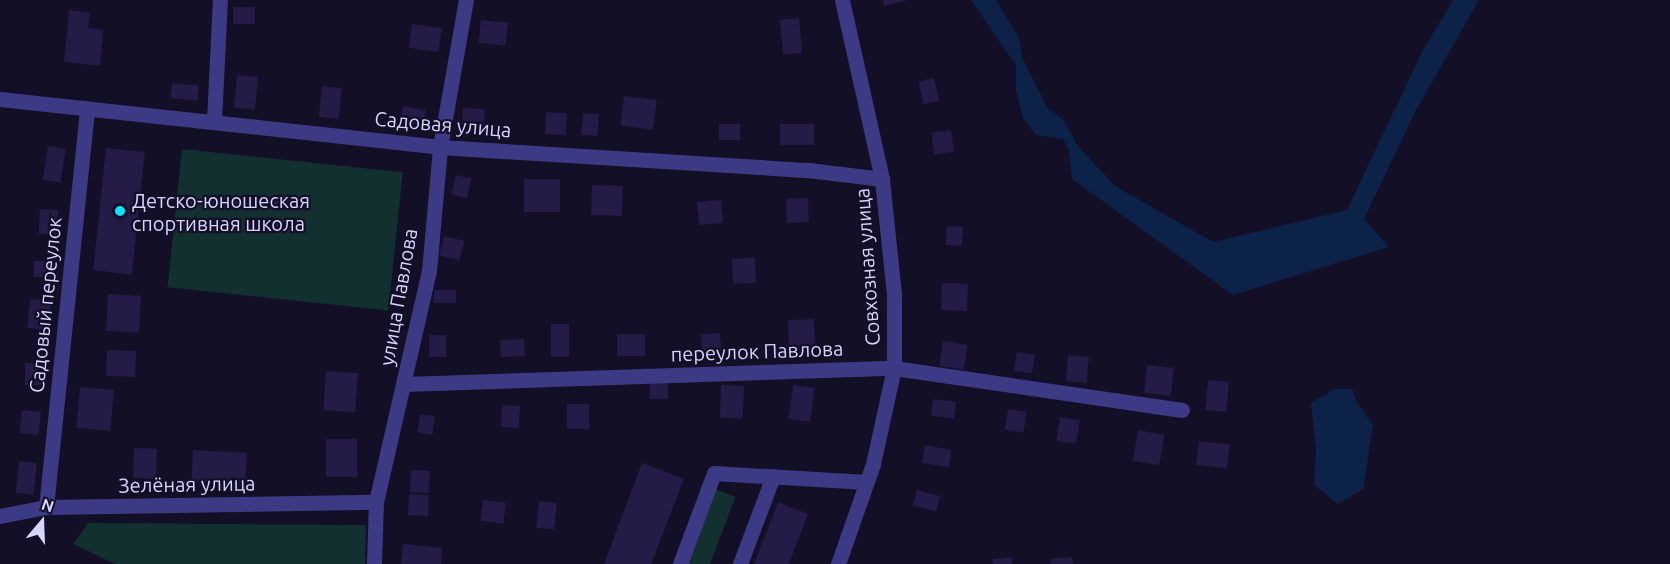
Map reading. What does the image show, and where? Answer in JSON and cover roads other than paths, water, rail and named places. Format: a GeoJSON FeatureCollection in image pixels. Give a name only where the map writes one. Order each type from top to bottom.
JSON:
{"type":"FeatureCollection","features":[{"type":"Feature","properties":{"kind":"street"},"geometry":{"type":"LineString","coordinates":[[214,121],[220,0]]}},
{"type":"Feature","properties":{"kind":"street","name":"улица Павлова"},"geometry":{"type":"LineString","coordinates":[[374,564],[376,502],[429,271],[440,147],[466,0]]}},
{"type":"Feature","properties":{"kind":"street","name":"Совхозная улица"},"geometry":{"type":"LineString","coordinates":[[838,564],[867,482],[894,368],[894,294],[882,179],[842,0]]}},
{"type":"Feature","properties":{"kind":"street","name":"Садовая улица"},"geometry":{"type":"LineString","coordinates":[[0,99],[440,147],[808,170],[882,179]]}},
{"type":"Feature","properties":{"kind":"street","name":"Садовый переулок"},"geometry":{"type":"LineString","coordinates":[[45,507],[87,108]]}},
{"type":"Feature","properties":{"kind":"street","name":"переулок Павлова"},"geometry":{"type":"LineString","coordinates":[[403,384],[894,368],[1182,410]]}},
{"type":"Feature","properties":{"kind":"street"},"geometry":{"type":"LineString","coordinates":[[680,564],[714,473],[867,482]]}},
{"type":"Feature","properties":{"kind":"street"},"geometry":{"type":"LineString","coordinates":[[740,564],[772,476]]}},
{"type":"Feature","properties":{"kind":"street","name":"Зелёная улица"},"geometry":{"type":"LineString","coordinates":[[0,516],[45,507],[376,502]]}},
{"type":"Feature","properties":{"kind":"water"},"geometry":{"type":"Polygon","coordinates":[[[971,0],[996,0],[1019,38],[1022,58],[1047,107],[1064,121],[1078,146],[1115,186],[1213,242],[1347,210],[1422,52],[1453,0],[1479,0],[1416,110],[1364,219],[1389,247],[1233,295],[1072,179],[1069,150],[1063,139],[1036,135],[1023,118],[1016,90],[1016,65],[971,0]]]}},
{"type":"Feature","properties":{"kind":"water"},"geometry":{"type":"Polygon","coordinates":[[[1334,389],[1352,389],[1357,402],[1373,425],[1363,489],[1338,504],[1314,485],[1316,451],[1311,403],[1334,389]]]}},
{"type":"Feature","properties":{"kind":"place","name":"Детско-юношеская спортивная школа"},"geometry":{"type":"Point","coordinates":[120,211]}}]}
